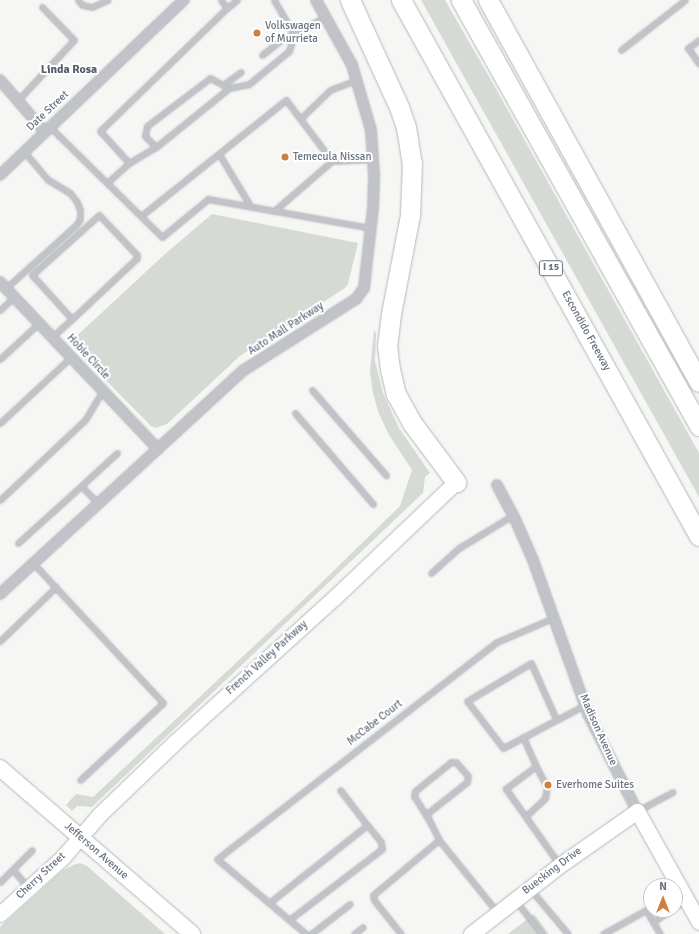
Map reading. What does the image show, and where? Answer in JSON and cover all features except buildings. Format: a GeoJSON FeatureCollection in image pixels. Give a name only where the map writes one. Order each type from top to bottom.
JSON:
{"type":"FeatureCollection","features":[{"type":"Feature","properties":{"kind":"highway"},"geometry":{"type":"LineString","coordinates":[[350,0],[399,107],[406,127],[412,163],[410,215],[391,314],[387,345],[390,369],[396,394],[412,423],[456,482]]}},
{"type":"Feature","properties":{"kind":"highway","name":"Escondido Freeway"},"geometry":{"type":"LineString","coordinates":[[401,0],[699,536]]}},
{"type":"Feature","properties":{"kind":"highway"},"geometry":{"type":"LineString","coordinates":[[460,0],[699,426]]}},
{"type":"Feature","properties":{"kind":"highway"},"geometry":{"type":"LineString","coordinates":[[488,0],[699,382]]}},
{"type":"Feature","properties":{"kind":"main road","name":"French Valley Parkway"},"geometry":{"type":"LineString","coordinates":[[81,837],[100,814],[175,742],[334,598],[456,482]]}},
{"type":"Feature","properties":{"kind":"main road","name":"Jefferson Avenue"},"geometry":{"type":"LineString","coordinates":[[0,768],[192,934]]}},
{"type":"Feature","properties":{"kind":"main road","name":"Buecking Drive"},"geometry":{"type":"LineString","coordinates":[[471,934],[560,865],[637,811]]}},
{"type":"Feature","properties":{"kind":"main road","name":"Madison Avenue"},"geometry":{"type":"LineString","coordinates":[[637,811],[669,878]]}},
{"type":"Feature","properties":{"kind":"main road","name":"Cherry Street"},"geometry":{"type":"LineString","coordinates":[[0,914],[81,837]]}},
{"type":"Feature","properties":{"kind":"main road","name":"Madison Avenue"},"geometry":{"type":"LineString","coordinates":[[683,905],[699,922]]}},
{"type":"Feature","properties":{"kind":"street","name":"Date Street"},"geometry":{"type":"LineString","coordinates":[[0,175],[47,128],[184,0]]}},
{"type":"Feature","properties":{"kind":"street","name":"Auto Mall Parkway"},"geometry":{"type":"LineString","coordinates":[[0,594],[244,370],[356,298],[364,288],[372,228],[373,159],[371,130],[352,65],[316,0]]}},
{"type":"Feature","properties":{"kind":"street"},"geometry":{"type":"LineString","coordinates":[[0,80],[47,128]]}},
{"type":"Feature","properties":{"kind":"street","name":"Hobie Circle"},"geometry":{"type":"LineString","coordinates":[[3,285],[158,449]]}},
{"type":"Feature","properties":{"kind":"street","name":"Madison Avenue"},"geometry":{"type":"LineString","coordinates":[[497,485],[513,515],[533,560],[585,705],[637,811]]}},
{"type":"Feature","properties":{"kind":"lane"},"geometry":{"type":"LineString","coordinates":[[78,0],[82,5],[92,7],[108,0]]}},
{"type":"Feature","properties":{"kind":"lane"},"geometry":{"type":"LineString","coordinates":[[221,0],[228,8]]}},
{"type":"Feature","properties":{"kind":"lane"},"geometry":{"type":"LineString","coordinates":[[129,163],[100,131],[237,0]]}},
{"type":"Feature","properties":{"kind":"lane"},"geometry":{"type":"LineString","coordinates":[[108,182],[129,163],[156,147],[229,88],[250,84],[289,51],[294,34],[274,0]]}},
{"type":"Feature","properties":{"kind":"lane"},"geometry":{"type":"LineString","coordinates":[[621,50],[685,0]]}},
{"type":"Feature","properties":{"kind":"lane"},"geometry":{"type":"LineString","coordinates":[[18,100],[74,40],[42,7]]}},
{"type":"Feature","properties":{"kind":"lane"},"geometry":{"type":"LineString","coordinates":[[262,55],[280,42],[325,17]]}},
{"type":"Feature","properties":{"kind":"lane"},"geometry":{"type":"LineString","coordinates":[[699,40],[688,48],[699,64]]}},
{"type":"Feature","properties":{"kind":"lane"},"geometry":{"type":"LineString","coordinates":[[223,85],[241,72]]}},
{"type":"Feature","properties":{"kind":"lane"},"geometry":{"type":"LineString","coordinates":[[156,147],[145,136],[147,126],[210,78],[229,88]]}},
{"type":"Feature","properties":{"kind":"lane"},"geometry":{"type":"LineString","coordinates":[[301,118],[330,90],[356,80]]}},
{"type":"Feature","properties":{"kind":"lane"},"geometry":{"type":"LineString","coordinates":[[141,216],[286,100],[332,161]]}},
{"type":"Feature","properties":{"kind":"lane"},"geometry":{"type":"LineString","coordinates":[[47,128],[108,182],[162,237],[208,199],[372,228]]}},
{"type":"Feature","properties":{"kind":"lane"},"geometry":{"type":"LineString","coordinates":[[3,285],[25,272],[76,225],[80,218],[80,210],[77,202],[70,193],[48,180],[24,151]]}},
{"type":"Feature","properties":{"kind":"lane"},"geometry":{"type":"LineString","coordinates":[[219,154],[251,207]]}},
{"type":"Feature","properties":{"kind":"lane"},"geometry":{"type":"LineString","coordinates":[[274,211],[332,161],[373,159]]}},
{"type":"Feature","properties":{"kind":"lane"},"geometry":{"type":"LineString","coordinates":[[33,277],[33,274],[98,215],[137,255],[137,258],[52,337]]}},
{"type":"Feature","properties":{"kind":"lane"},"geometry":{"type":"LineString","coordinates":[[25,272],[33,277],[72,319]]}},
{"type":"Feature","properties":{"kind":"lane"},"geometry":{"type":"LineString","coordinates":[[0,310],[14,297]]}},
{"type":"Feature","properties":{"kind":"lane"},"geometry":{"type":"LineString","coordinates":[[0,359],[39,323]]}},
{"type":"Feature","properties":{"kind":"lane"},"geometry":{"type":"LineString","coordinates":[[0,423],[71,357]]}},
{"type":"Feature","properties":{"kind":"lane"},"geometry":{"type":"LineString","coordinates":[[0,500],[85,420],[103,390]]}},
{"type":"Feature","properties":{"kind":"lane"},"geometry":{"type":"LineString","coordinates":[[312,390],[386,475]]}},
{"type":"Feature","properties":{"kind":"lane"},"geometry":{"type":"LineString","coordinates":[[295,414],[373,504]]}},
{"type":"Feature","properties":{"kind":"lane"},"geometry":{"type":"LineString","coordinates":[[18,543],[117,453]]}},
{"type":"Feature","properties":{"kind":"lane"},"geometry":{"type":"LineString","coordinates":[[81,486],[99,504]]}},
{"type":"Feature","properties":{"kind":"lane"},"geometry":{"type":"LineString","coordinates":[[431,573],[459,548],[513,515]]}},
{"type":"Feature","properties":{"kind":"lane"},"geometry":{"type":"LineString","coordinates":[[33,563],[163,703],[80,780]]}},
{"type":"Feature","properties":{"kind":"lane"},"geometry":{"type":"LineString","coordinates":[[0,640],[56,587]]}},
{"type":"Feature","properties":{"kind":"lane","name":"McCabe Court"},"geometry":{"type":"LineString","coordinates":[[269,903],[217,858],[497,642],[553,618]]}},
{"type":"Feature","properties":{"kind":"lane"},"geometry":{"type":"LineString","coordinates":[[556,719],[531,663],[467,701],[503,748],[585,705]]}},
{"type":"Feature","properties":{"kind":"lane"},"geometry":{"type":"LineString","coordinates":[[523,737],[547,787],[545,798],[526,816]]}},
{"type":"Feature","properties":{"kind":"lane"},"geometry":{"type":"LineString","coordinates":[[427,817],[429,812],[467,782],[468,776],[456,762],[451,762],[415,791],[414,796],[439,840],[497,913]]}},
{"type":"Feature","properties":{"kind":"lane"},"geometry":{"type":"LineString","coordinates":[[536,766],[506,789],[560,865]]}},
{"type":"Feature","properties":{"kind":"lane"},"geometry":{"type":"LineString","coordinates":[[289,920],[382,849],[381,842],[340,790]]}},
{"type":"Feature","properties":{"kind":"lane"},"geometry":{"type":"LineString","coordinates":[[637,811],[673,792]]}},
{"type":"Feature","properties":{"kind":"lane"},"geometry":{"type":"LineString","coordinates":[[306,934],[269,903],[367,825]]}},
{"type":"Feature","properties":{"kind":"lane"},"geometry":{"type":"LineString","coordinates":[[401,934],[374,900],[373,896],[439,840]]}},
{"type":"Feature","properties":{"kind":"lane"},"geometry":{"type":"LineString","coordinates":[[0,882],[32,850]]}},
{"type":"Feature","properties":{"kind":"lane"},"geometry":{"type":"LineString","coordinates":[[13,870],[29,888]]}},
{"type":"Feature","properties":{"kind":"lane"},"geometry":{"type":"LineString","coordinates":[[529,888],[568,934]]}},
{"type":"Feature","properties":{"kind":"lane"},"geometry":{"type":"LineString","coordinates":[[515,899],[542,934]]}},
{"type":"Feature","properties":{"kind":"lane"},"geometry":{"type":"LineString","coordinates":[[311,934],[350,904]]}},
{"type":"Feature","properties":{"kind":"lane"},"geometry":{"type":"LineString","coordinates":[[603,934],[646,910],[660,934]]}},
{"type":"Feature","properties":{"kind":"lane"},"geometry":{"type":"LineString","coordinates":[[653,922],[659,918]]}},
{"type":"Feature","properties":{"kind":"lane"},"geometry":{"type":"LineString","coordinates":[[354,934],[363,927]]}},
{"type":"Feature","properties":{"kind":"shaded area"},"geometry":{"type":"Polygon","coordinates":[[[421,0],[445,0],[495,87],[699,453],[699,497],[421,0]]]}},
{"type":"Feature","properties":{"kind":"shaded area"},"geometry":{"type":"Polygon","coordinates":[[[212,214],[358,243],[348,284],[345,288],[240,356],[167,424],[156,428],[151,426],[69,343],[165,254],[212,214]]]}},
{"type":"Feature","properties":{"kind":"shaded area"},"geometry":{"type":"Polygon","coordinates":[[[374,330],[376,333],[375,361],[383,393],[399,428],[430,473],[425,477],[423,493],[92,807],[77,806],[72,811],[66,805],[76,794],[93,797],[321,583],[400,506],[412,470],[389,435],[379,414],[373,394],[370,371],[374,330]]]}},
{"type":"Feature","properties":{"kind":"shaded area"},"geometry":{"type":"Polygon","coordinates":[[[80,863],[87,866],[165,934],[0,934],[0,927],[62,871],[80,863]]]}},
{"type":"Feature","properties":{"kind":"shaded area"},"geometry":{"type":"Polygon","coordinates":[[[534,914],[549,934],[508,934],[534,914]]]}},
{"type":"Feature","properties":{"kind":"place","name":"Volkswagen of Murrieta"},"geometry":{"type":"Point","coordinates":[257,33]}},
{"type":"Feature","properties":{"kind":"place","name":"Temecula Nissan"},"geometry":{"type":"Point","coordinates":[285,157]}},
{"type":"Feature","properties":{"kind":"place","name":"Everhome Suites"},"geometry":{"type":"Point","coordinates":[548,785]}},
{"type":"Feature","properties":{"kind":"district","name":"Linda Rosa"},"geometry":{"type":"Point","coordinates":[69,70]}}]}
